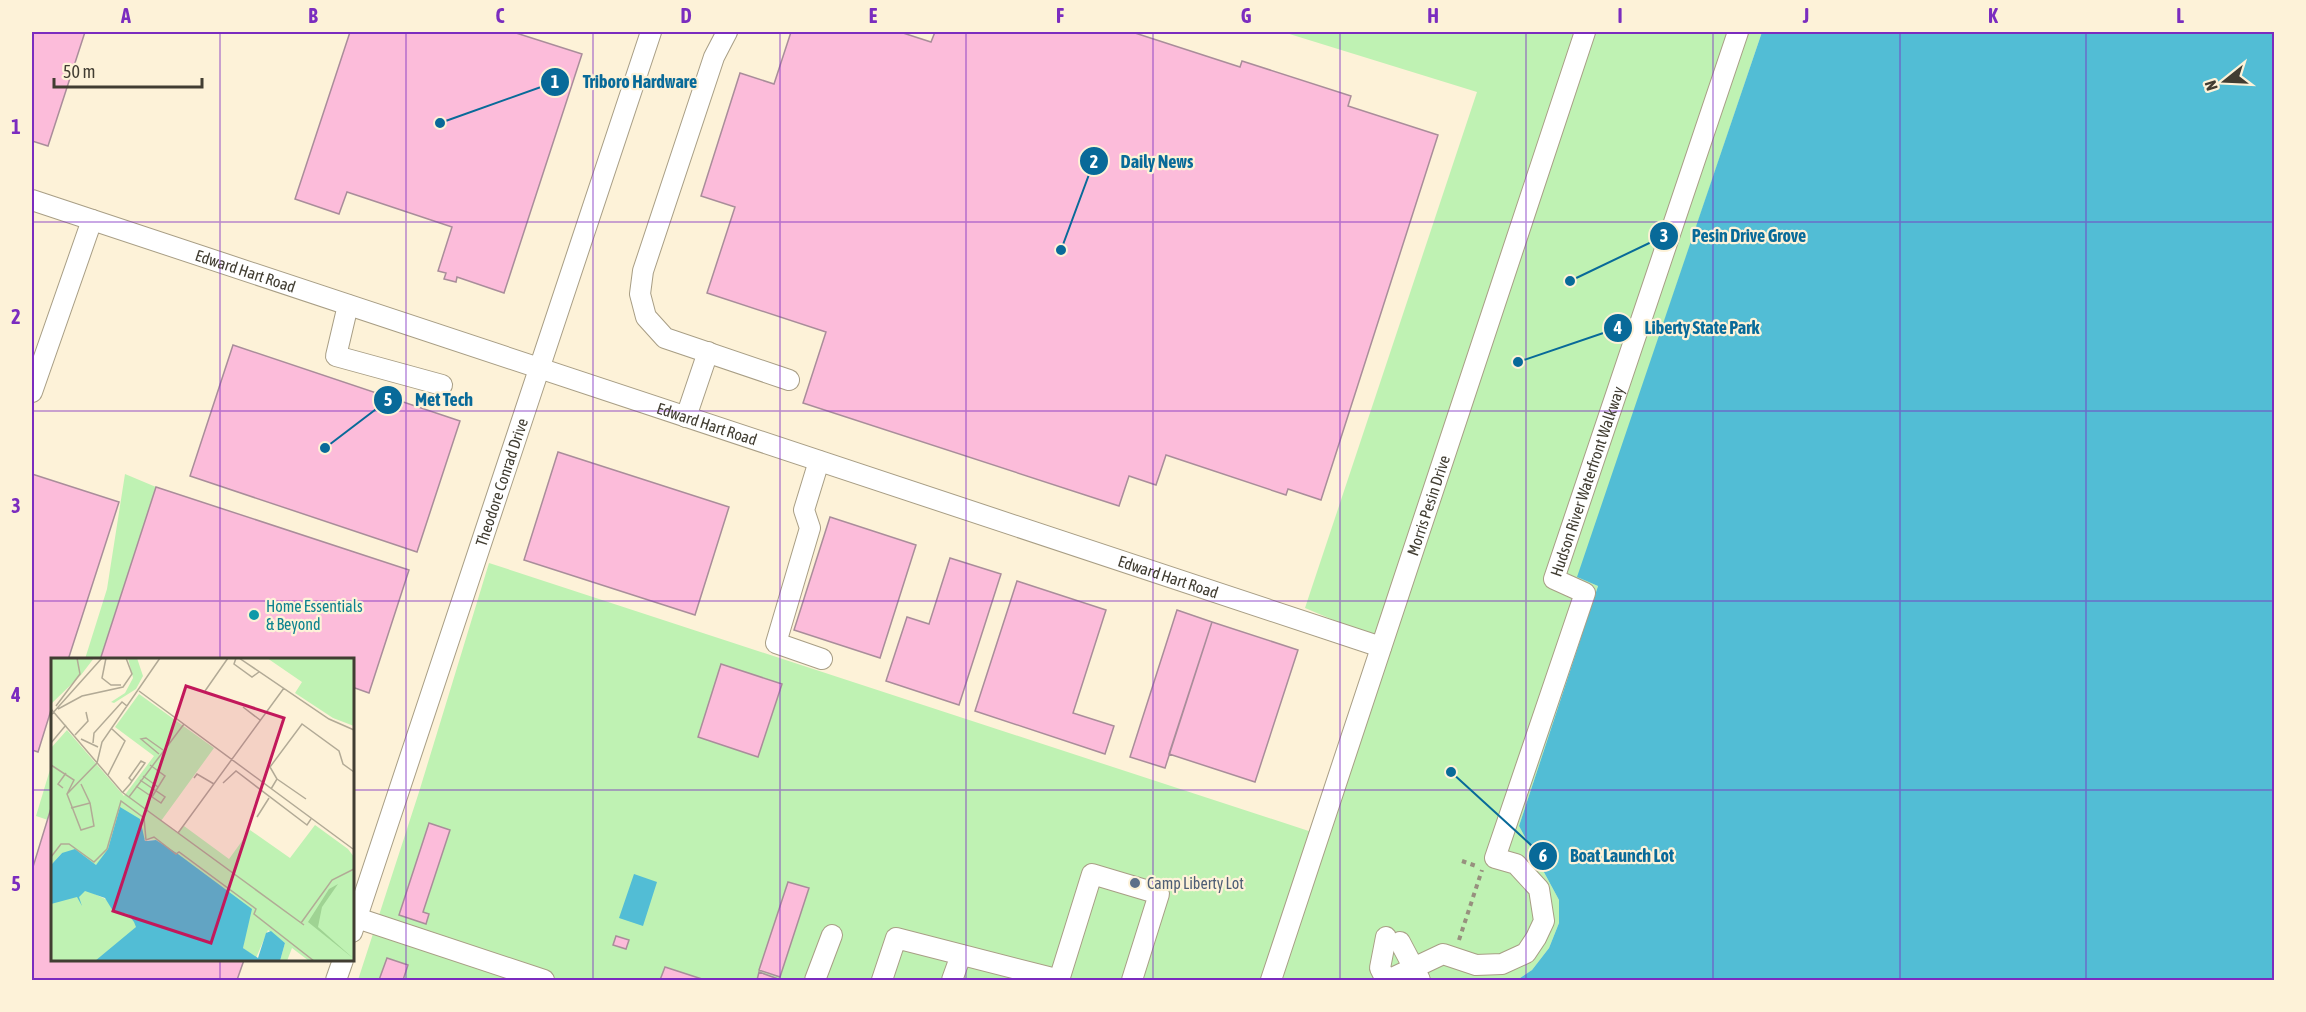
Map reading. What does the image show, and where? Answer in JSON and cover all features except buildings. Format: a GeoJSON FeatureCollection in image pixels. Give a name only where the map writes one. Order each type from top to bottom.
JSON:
{"type":"FeatureCollection","features":[{"type":"Feature","properties":{"kind":"street","name":"Theodore Conrad Drive"},"geometry":{"type":"LineString","coordinates":[[355,925],[651,32]]}},
{"type":"Feature","properties":{"kind":"street"},"geometry":{"type":"LineString","coordinates":[[727,32],[714,57],[643,271],[640,294],[646,317],[665,338],[789,380]]}},
{"type":"Feature","properties":{"kind":"street","name":"Morris Pesin Drive"},"geometry":{"type":"LineString","coordinates":[[1271,981],[1585,32]]}},
{"type":"Feature","properties":{"kind":"street","name":"Hudson River Waterfront Walkway"},"geometry":{"type":"LineString","coordinates":[[1489,863],[1585,593],[1554,579],[1738,32]]}},
{"type":"Feature","properties":{"kind":"street","name":"Edward Hart Road"},"geometry":{"type":"LineString","coordinates":[[32,200],[1381,647]]}},
{"type":"Feature","properties":{"kind":"street"},"geometry":{"type":"LineString","coordinates":[[32,392],[92,220]]}},
{"type":"Feature","properties":{"kind":"street"},"geometry":{"type":"LineString","coordinates":[[348,305],[336,356],[442,385]]}},
{"type":"Feature","properties":{"kind":"street"},"geometry":{"type":"LineString","coordinates":[[686,417],[708,352]]}},
{"type":"Feature","properties":{"kind":"street"},"geometry":{"type":"LineString","coordinates":[[819,461],[804,510],[810,528],[776,643],[822,659]]}},
{"type":"Feature","properties":{"kind":"street"},"geometry":{"type":"LineString","coordinates":[[1417,974],[1393,940],[1380,968],[1387,981],[1417,974],[1443,954],[1476,965],[1502,964],[1526,953],[1536,938],[1544,921],[1539,889],[1516,864],[1489,863]]}},
{"type":"Feature","properties":{"kind":"street"},"geometry":{"type":"LineString","coordinates":[[882,981],[896,938],[961,955],[1012,975],[1059,981],[1092,874],[1159,894],[1132,981]]}},
{"type":"Feature","properties":{"kind":"street"},"geometry":{"type":"LineString","coordinates":[[355,925],[544,981]]}},
{"type":"Feature","properties":{"kind":"street"},"geometry":{"type":"LineString","coordinates":[[815,981],[832,935]]}},
{"type":"Feature","properties":{"kind":"street"},"geometry":{"type":"LineString","coordinates":[[952,981],[961,955]]}},
{"type":"Feature","properties":{"kind":"street"},"geometry":{"type":"LineString","coordinates":[[336,981],[343,961]]}},
{"type":"Feature","properties":{"kind":"path"},"geometry":{"type":"LineString","coordinates":[[1453,958],[1489,863],[1462,861]]}},
{"type":"Feature","properties":{"kind":"green space"},"geometry":{"type":"Polygon","coordinates":[[[1283,32],[1762,32],[1578,577],[1598,586],[1519,826],[1559,900],[1559,923],[1549,948],[1532,970],[1517,980],[358,980],[419,792],[489,563],[1327,837],[1390,644],[1305,608],[1477,92],[1283,32]]]}},
{"type":"Feature","properties":{"kind":"green space"},"geometry":{"type":"Polygon","coordinates":[[[125,474],[156,487],[100,658],[85,658],[107,589],[125,474]]]}},
{"type":"Feature","properties":{"kind":"green space"},"geometry":{"type":"Polygon","coordinates":[[[51,766],[51,809],[48,820],[36,816],[51,766]]]}},
{"type":"Feature","properties":{"kind":"water"},"geometry":{"type":"Polygon","coordinates":[[[1762,32],[2274,32],[2274,980],[1517,980],[1532,970],[1549,948],[1559,923],[1559,900],[1519,826],[1598,586],[1577,577],[1762,32]]]}},
{"type":"Feature","properties":{"kind":"water"},"geometry":{"type":"Polygon","coordinates":[[[634,874],[657,882],[643,926],[619,918],[634,874]]]}},
{"type":"Feature","properties":{"kind":"place","name":"Triboro Hardware"},"geometry":{"type":"Point","coordinates":[440,123]}},
{"type":"Feature","properties":{"kind":"place","name":"Daily News"},"geometry":{"type":"Point","coordinates":[1061,250]}},
{"type":"Feature","properties":{"kind":"place","name":"Pesin Drive Grove"},"geometry":{"type":"Point","coordinates":[1570,281]}},
{"type":"Feature","properties":{"kind":"place","name":"Liberty State Park"},"geometry":{"type":"Point","coordinates":[1518,362]}},
{"type":"Feature","properties":{"kind":"place","name":"Met Tech"},"geometry":{"type":"Point","coordinates":[325,448]}},
{"type":"Feature","properties":{"kind":"place","name":"Home Essentials & Beyond"},"geometry":{"type":"Point","coordinates":[254,615]}},
{"type":"Feature","properties":{"kind":"place","name":"Boat Launch Lot"},"geometry":{"type":"Point","coordinates":[1451,772]}},
{"type":"Feature","properties":{"kind":"place","name":"Camp Liberty Lot"},"geometry":{"type":"Point","coordinates":[1135,883]}}]}
